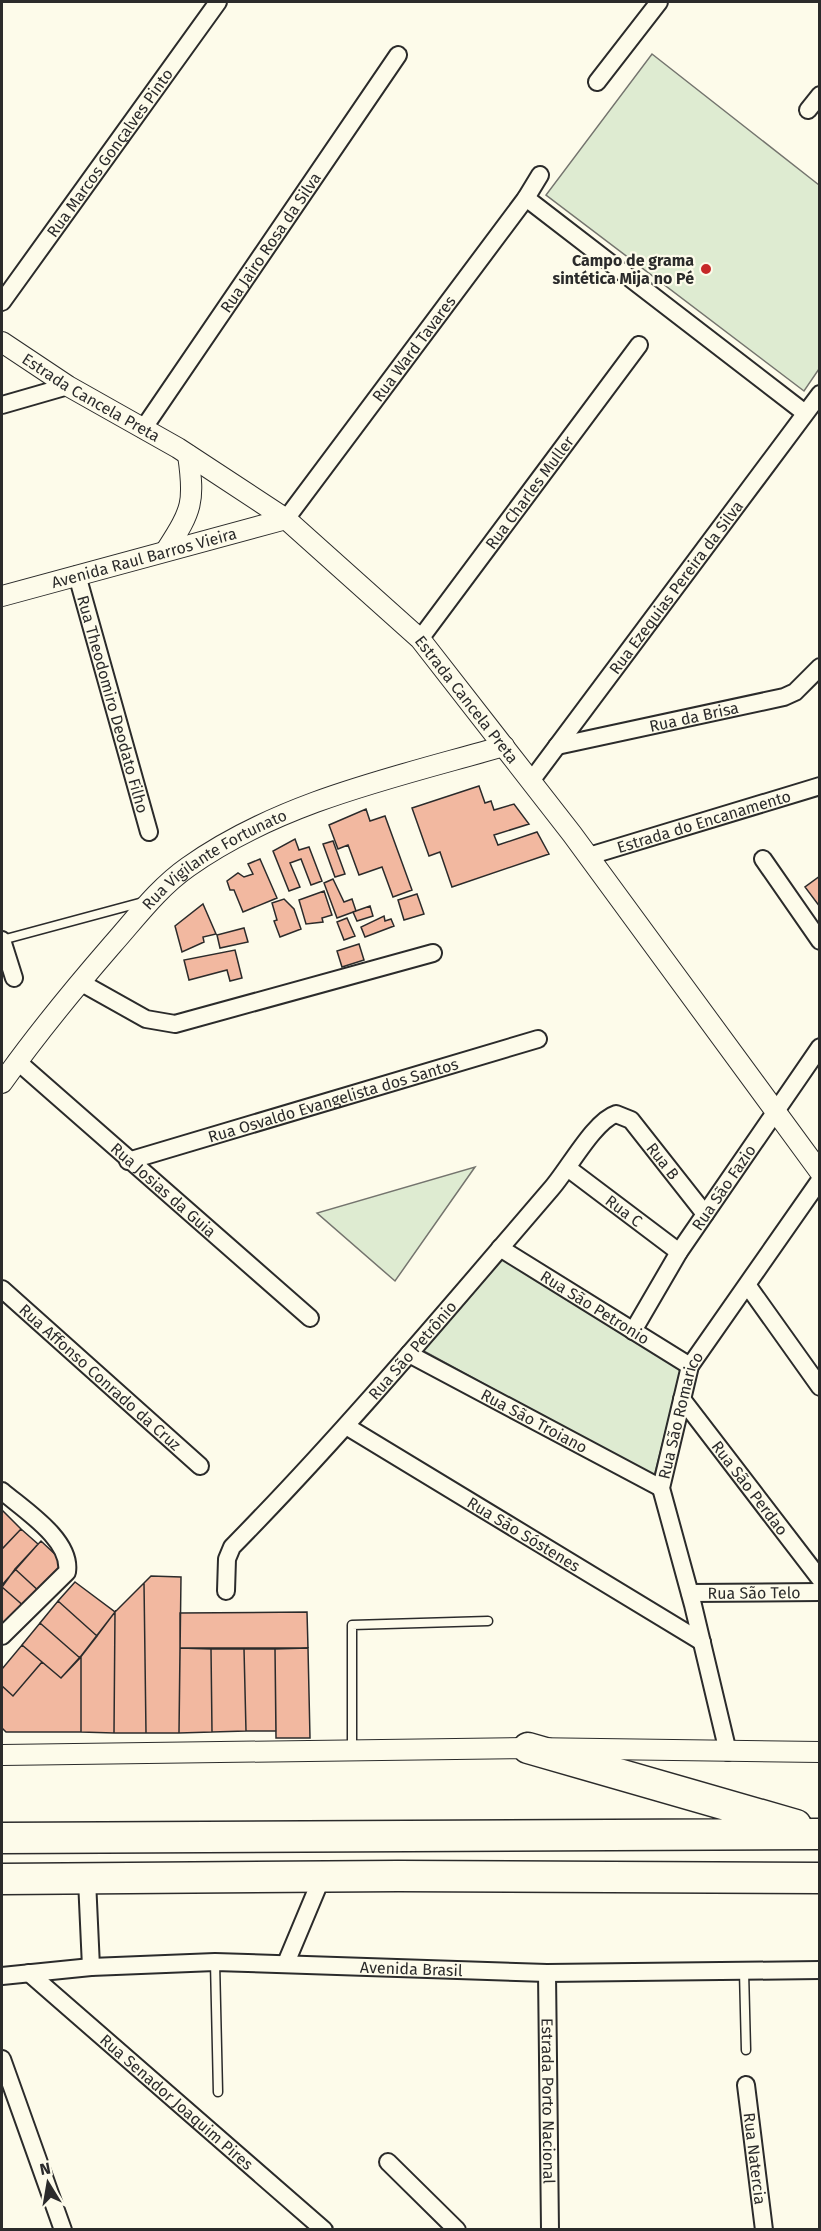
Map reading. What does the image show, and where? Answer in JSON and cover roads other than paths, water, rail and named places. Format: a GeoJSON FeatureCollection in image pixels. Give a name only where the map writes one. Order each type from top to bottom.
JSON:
{"type":"FeatureCollection","features":[{"type":"Feature","properties":{"kind":"highway"},"geometry":{"type":"LineString","coordinates":[[528,1748],[819,1833]]}},
{"type":"Feature","properties":{"kind":"highway"},"geometry":{"type":"LineString","coordinates":[[2,1838],[819,1833]]}},
{"type":"Feature","properties":{"kind":"highway"},"geometry":{"type":"LineString","coordinates":[[2,1879],[819,1878]]}},
{"type":"Feature","properties":{"kind":"street","name":"Rua Marcos Gonçalves Pinto"},"geometry":{"type":"LineString","coordinates":[[2,302],[218,2]]}},
{"type":"Feature","properties":{"kind":"street"},"geometry":{"type":"LineString","coordinates":[[597,82],[659,2]]}},
{"type":"Feature","properties":{"kind":"street","name":"Rua Jairo Rosa da Silva"},"geometry":{"type":"LineString","coordinates":[[143,429],[398,55]]}},
{"type":"Feature","properties":{"kind":"street"},"geometry":{"type":"LineString","coordinates":[[808,110],[819,95]]}},
{"type":"Feature","properties":{"kind":"street","name":"Rua Ward Tavares"},"geometry":{"type":"LineString","coordinates":[[286,519],[526,198],[540,175]]}},
{"type":"Feature","properties":{"kind":"street"},"geometry":{"type":"LineString","coordinates":[[526,198],[805,413]]}},
{"type":"Feature","properties":{"kind":"street","name":"Estrada Cancela Preta"},"geometry":{"type":"LineString","coordinates":[[2,342],[68,386],[188,455],[286,519],[378,598],[420,639],[589,856],[819,1172]]}},
{"type":"Feature","properties":{"kind":"street","name":"Rua Charles Muller"},"geometry":{"type":"LineString","coordinates":[[420,639],[639,345]]}},
{"type":"Feature","properties":{"kind":"street"},"geometry":{"type":"LineString","coordinates":[[2,405],[68,386]]}},
{"type":"Feature","properties":{"kind":"street","name":"Rua Ezequias Pereira da Silva"},"geometry":{"type":"LineString","coordinates":[[531,781],[819,394]]}},
{"type":"Feature","properties":{"kind":"street"},"geometry":{"type":"LineString","coordinates":[[167,549],[187,518],[191,502],[193,489],[188,455]]}},
{"type":"Feature","properties":{"kind":"street","name":"Avenida Raul Barros Vieira"},"geometry":{"type":"LineString","coordinates":[[2,596],[167,549],[286,519]]}},
{"type":"Feature","properties":{"kind":"street","name":"Rua Theodomiro Deodato Filho"},"geometry":{"type":"LineString","coordinates":[[77,575],[149,832]]}},
{"type":"Feature","properties":{"kind":"street","name":"Rua da Brisa"},"geometry":{"type":"LineString","coordinates":[[557,746],[784,697],[801,687],[819,668]]}},
{"type":"Feature","properties":{"kind":"street","name":"Rua Vigilante Fortunato"},"geometry":{"type":"LineString","coordinates":[[2,1083],[80,982],[150,900],[187,868],[241,835],[298,808],[333,795],[504,746]]}},
{"type":"Feature","properties":{"kind":"street","name":"Estrada do Encanamento"},"geometry":{"type":"LineString","coordinates":[[589,856],[819,786]]}},
{"type":"Feature","properties":{"kind":"street"},"geometry":{"type":"LineString","coordinates":[[763,859],[819,942]]}},
{"type":"Feature","properties":{"kind":"street"},"geometry":{"type":"LineString","coordinates":[[2,940],[14,978]]}},
{"type":"Feature","properties":{"kind":"street"},"geometry":{"type":"LineString","coordinates":[[80,982],[146,1018],[175,1024],[433,953]]}},
{"type":"Feature","properties":{"kind":"street","name":"Rua Osvaldo Evangelista dos Santos"},"geometry":{"type":"LineString","coordinates":[[128,1161],[538,1039]]}},
{"type":"Feature","properties":{"kind":"street","name":"Rua São Fazio"},"geometry":{"type":"LineString","coordinates":[[633,1331],[679,1252],[819,1047]]}},
{"type":"Feature","properties":{"kind":"street","name":"Rua Josias da Guia"},"geometry":{"type":"LineString","coordinates":[[17,1061],[128,1161],[310,1318]]}},
{"type":"Feature","properties":{"kind":"street","name":"Rua B"},"geometry":{"type":"LineString","coordinates":[[616,1114],[631,1120],[705,1214]]}},
{"type":"Feature","properties":{"kind":"street","name":"Rua São Petrônio"},"geometry":{"type":"LineString","coordinates":[[226,1591],[227,1559],[232,1546],[346,1426],[569,1169],[603,1121],[616,1114]]}},
{"type":"Feature","properties":{"kind":"street","name":"Rua C"},"geometry":{"type":"LineString","coordinates":[[569,1169],[679,1252]]}},
{"type":"Feature","properties":{"kind":"street","name":"Rua São Romarico"},"geometry":{"type":"LineString","coordinates":[[728,1752],[690,1593],[661,1488],[690,1366],[819,1180]]}},
{"type":"Feature","properties":{"kind":"street","name":"Rua São Petronio"},"geometry":{"type":"LineString","coordinates":[[500,1248],[690,1366]]}},
{"type":"Feature","properties":{"kind":"street"},"geometry":{"type":"LineString","coordinates":[[747,1286],[819,1387]]}},
{"type":"Feature","properties":{"kind":"street","name":"Rua Affonso Conrado da Cruz"},"geometry":{"type":"LineString","coordinates":[[2,1289],[200,1466]]}},
{"type":"Feature","properties":{"kind":"street","name":"Rua São Troiano"},"geometry":{"type":"LineString","coordinates":[[409,1354],[661,1488]]}},
{"type":"Feature","properties":{"kind":"street","name":"Rua São Perdao"},"geometry":{"type":"LineString","coordinates":[[682,1399],[819,1579]]}},
{"type":"Feature","properties":{"kind":"street","name":"Rua São Sóstenes"},"geometry":{"type":"LineString","coordinates":[[346,1426],[702,1642]]}},
{"type":"Feature","properties":{"kind":"street"},"geometry":{"type":"LineString","coordinates":[[2,1491],[60,1542],[69,1563],[67,1572],[2,1636]]}},
{"type":"Feature","properties":{"kind":"street","name":"Rua São Telo"},"geometry":{"type":"LineString","coordinates":[[690,1593],[819,1592]]}},
{"type":"Feature","properties":{"kind":"street"},"geometry":{"type":"LineString","coordinates":[[2,1755],[528,1748],[819,1752]]}},
{"type":"Feature","properties":{"kind":"street"},"geometry":{"type":"LineString","coordinates":[[286,1963],[322,1877]]}},
{"type":"Feature","properties":{"kind":"street"},"geometry":{"type":"LineString","coordinates":[[87,1880],[91,1966]]}},
{"type":"Feature","properties":{"kind":"street","name":"Avenida Brasil"},"geometry":{"type":"LineString","coordinates":[[2,1976],[91,1966],[215,1962],[548,1972],[819,1970]]}},
{"type":"Feature","properties":{"kind":"street","name":"Estrada Porto Nacional"},"geometry":{"type":"LineString","coordinates":[[548,1972],[550,2229]]}},
{"type":"Feature","properties":{"kind":"street","name":"Rua Senador Joaquim Pires"},"geometry":{"type":"LineString","coordinates":[[30,1973],[324,2229]]}},
{"type":"Feature","properties":{"kind":"street"},"geometry":{"type":"LineString","coordinates":[[2,2059],[63,2229]]}},
{"type":"Feature","properties":{"kind":"street","name":"Rua Natercia"},"geometry":{"type":"LineString","coordinates":[[746,2085],[764,2229]]}},
{"type":"Feature","properties":{"kind":"street"},"geometry":{"type":"LineString","coordinates":[[388,2162],[457,2229]]}},
{"type":"Feature","properties":{"kind":"lane"},"geometry":{"type":"LineString","coordinates":[[2,940],[150,900]]}},
{"type":"Feature","properties":{"kind":"lane"},"geometry":{"type":"LineString","coordinates":[[352,1750],[352,1625],[488,1622]]}},
{"type":"Feature","properties":{"kind":"lane"},"geometry":{"type":"LineString","coordinates":[[215,1962],[218,2092]]}},
{"type":"Feature","properties":{"kind":"lane"},"geometry":{"type":"LineString","coordinates":[[744,1971],[746,2050]]}},
{"type":"Feature","properties":{"kind":"place","name":"Campo de grama sintética Mija no Pé"},"geometry":{"type":"Point","coordinates":[706,269]}}]}
